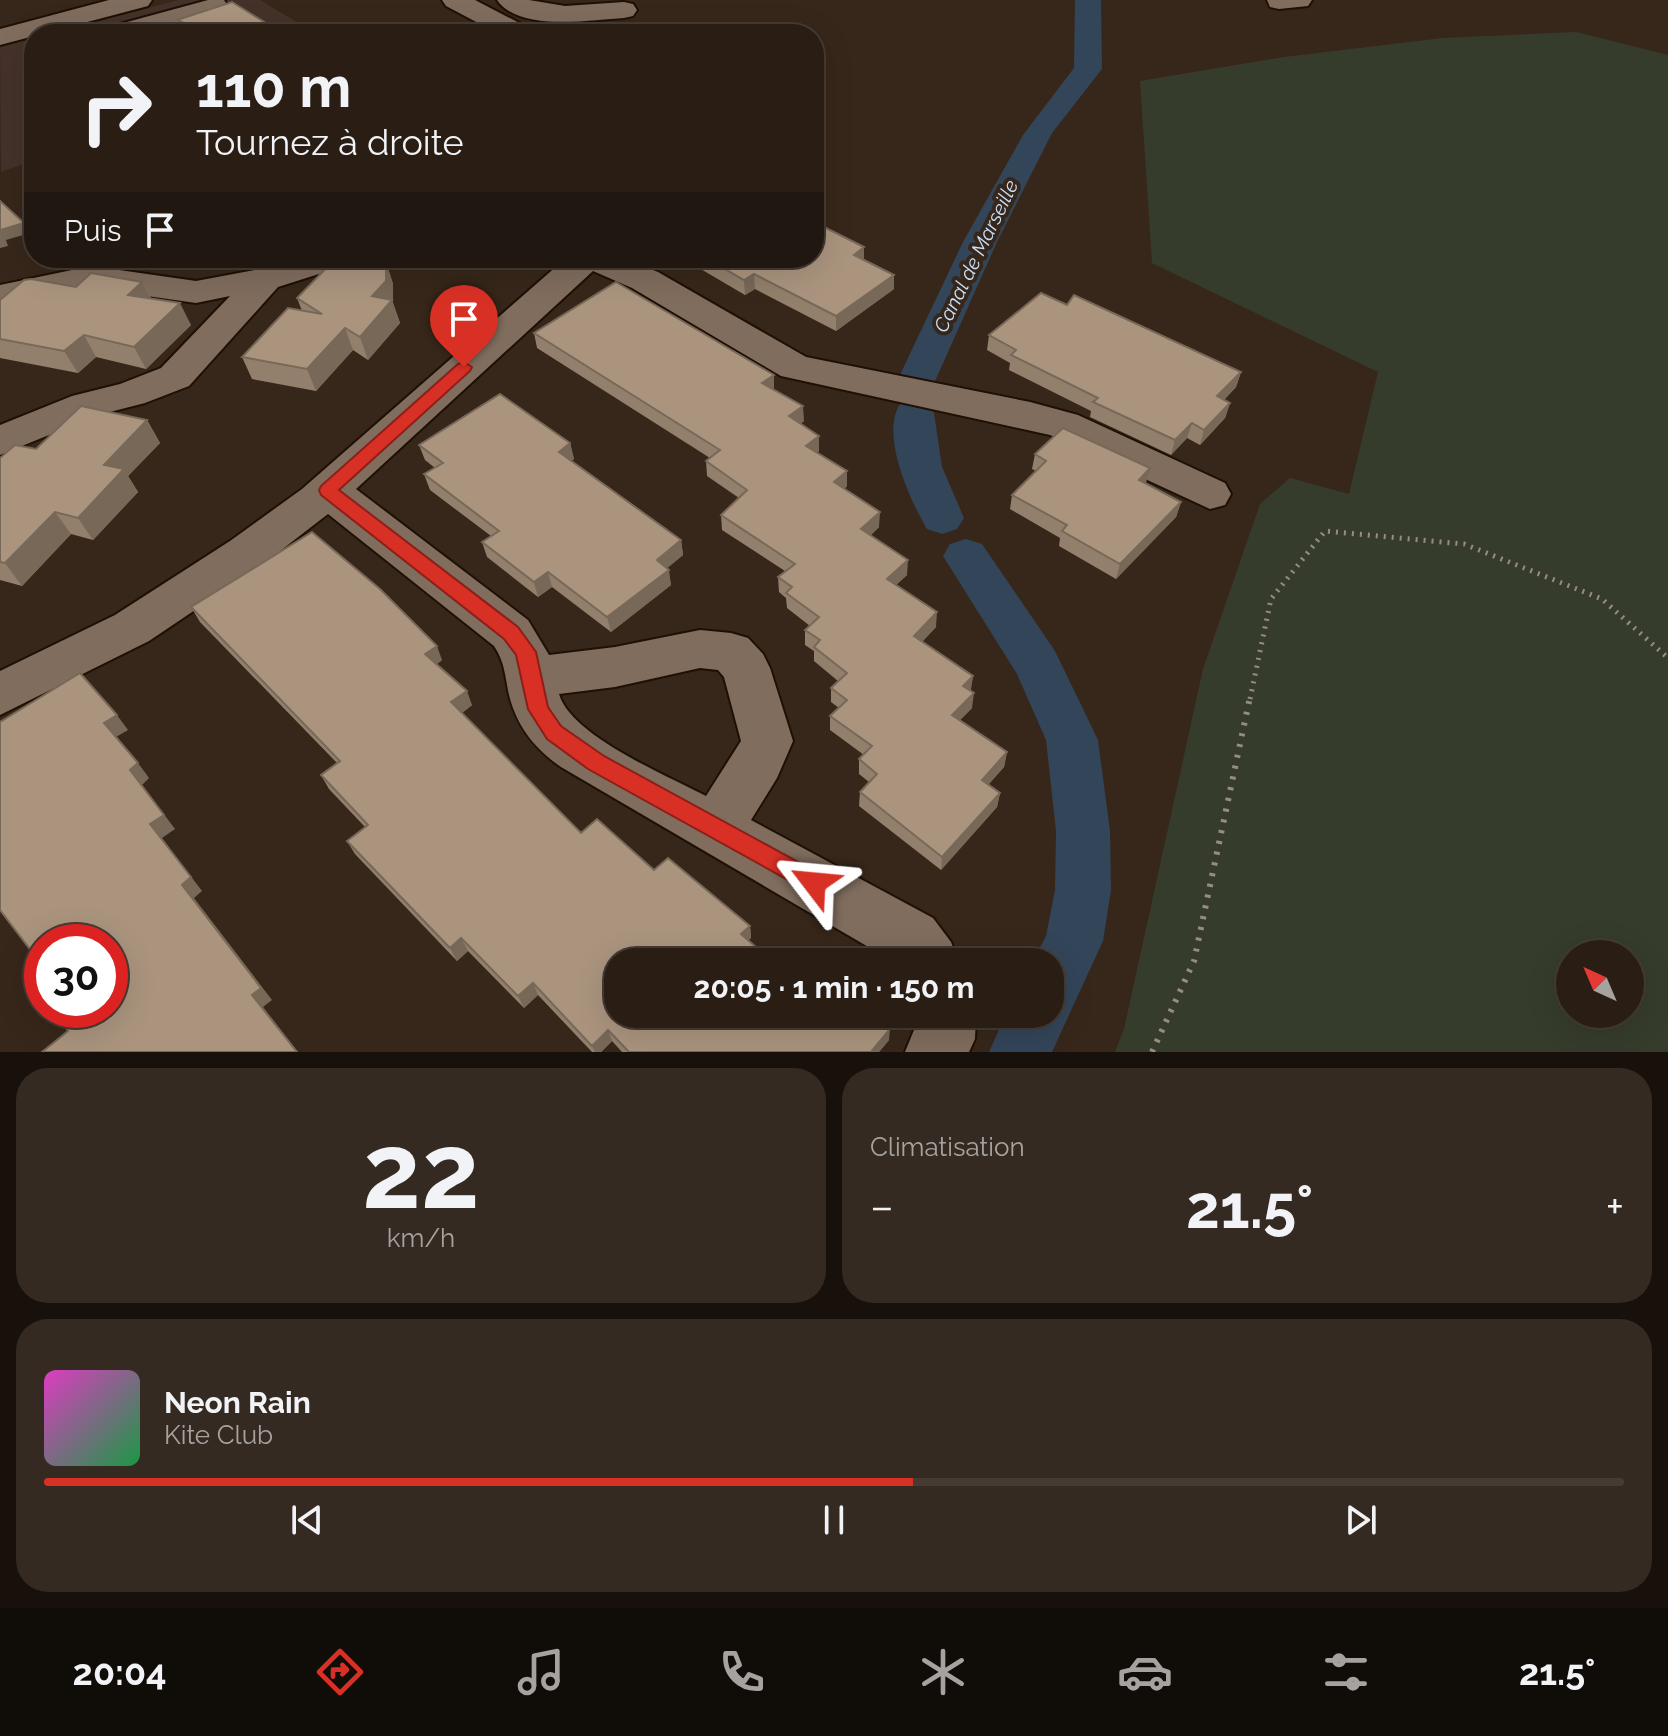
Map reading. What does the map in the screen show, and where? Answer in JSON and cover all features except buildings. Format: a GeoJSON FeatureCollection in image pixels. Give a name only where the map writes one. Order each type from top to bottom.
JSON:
{"type":"FeatureCollection","features":[{"type":"Feature","properties":{"kind":"street"},"geometry":{"type":"LineString","coordinates":[[113,14],[139,0]]}},
{"type":"Feature","properties":{"kind":"street"},"geometry":{"type":"LineString","coordinates":[[455,0],[517,14],[544,24]]}},
{"type":"Feature","properties":{"kind":"street"},"geometry":{"type":"LineString","coordinates":[[1279,1],[1299,0]]}},
{"type":"Feature","properties":{"kind":"street"},"geometry":{"type":"LineString","coordinates":[[75,24],[113,14],[215,6]]}},
{"type":"Feature","properties":{"kind":"street"},"geometry":{"type":"LineString","coordinates":[[517,14],[624,10]]}},
{"type":"Feature","properties":{"kind":"street"},"geometry":{"type":"LineString","coordinates":[[0,37],[24,34]]}},
{"type":"Feature","properties":{"kind":"street"},"geometry":{"type":"LineString","coordinates":[[0,296],[91,277],[196,292],[265,279],[302,268]]}},
{"type":"Feature","properties":{"kind":"street"},"geometry":{"type":"LineString","coordinates":[[0,694],[132,628],[246,553],[327,490],[576,268]]}},
{"type":"Feature","properties":{"kind":"street"},"geometry":{"type":"LineString","coordinates":[[617,268],[645,280],[795,367],[1030,415],[1064,425],[1210,494]]}},
{"type":"Feature","properties":{"kind":"street"},"geometry":{"type":"LineString","coordinates":[[0,441],[86,405],[131,394],[175,377],[265,279]]}},
{"type":"Feature","properties":{"kind":"street"},"geometry":{"type":"LineString","coordinates":[[327,490],[511,633],[526,652],[538,709],[554,733],[596,763],[912,938],[920,948]]}},
{"type":"Feature","properties":{"kind":"street"},"geometry":{"type":"LineString","coordinates":[[532,677],[615,667],[700,649],[731,652],[746,668],[767,741],[759,762],[716,828]]}},
{"type":"Feature","properties":{"kind":"street"},"geometry":{"type":"LineString","coordinates":[[936,1052],[944,1039],[945,1028]]}},
{"type":"Feature","properties":{"kind":"path"},"geometry":{"type":"LineString","coordinates":[[1152,1052],[1194,961],[1271,599],[1325,531],[1464,544],[1602,599],[1668,658]]}},
{"type":"Feature","properties":{"kind":"shaded area"},"geometry":{"type":"Polygon","coordinates":[[[179,0],[260,0],[300,24],[82,24],[179,0]]]}},
{"type":"Feature","properties":{"kind":"shaded area"},"geometry":{"type":"Polygon","coordinates":[[[24,38],[24,164],[1,172],[0,44],[24,38]]]}},
{"type":"Feature","properties":{"kind":"green space"},"geometry":{"type":"Polygon","coordinates":[[[1576,32],[1668,55],[1668,1052],[1115,1052],[1124,1029],[1203,669],[1260,504],[1290,478],[1349,494],[1378,372],[1152,263],[1140,81],[1284,57],[1443,38],[1576,32]]]}},
{"type":"Feature","properties":{"kind":"waterway","name":"Canal de Marseille"},"geometry":{"type":"LineString","coordinates":[[1043,126],[1088,69],[1088,0]]}},
{"type":"Feature","properties":{"kind":"waterway","name":"Canal de Marseille"},"geometry":{"type":"LineString","coordinates":[[917,379],[980,242],[1038,135]]}},
{"type":"Feature","properties":{"kind":"waterway","name":"Canal de Marseille"},"geometry":{"type":"LineString","coordinates":[[914,413],[915,441],[921,467],[942,518]]}},
{"type":"Feature","properties":{"kind":"waterway","name":"Canal de Marseille"},"geometry":{"type":"LineString","coordinates":[[966,556],[1038,665],[1072,740],[1083,831],[1083,890],[1074,941],[1064,961]]}},
{"type":"Feature","properties":{"kind":"waterway","name":"Canal de Marseille"},"geometry":{"type":"LineString","coordinates":[[1020,1052],[1031,1028]]}},
{"type":"Feature","properties":{"kind":"route"},"geometry":{"type":"LineString","coordinates":[[464,367],[327,490],[511,633],[526,652],[538,709],[554,733],[596,763],[814,883]]}}]}
